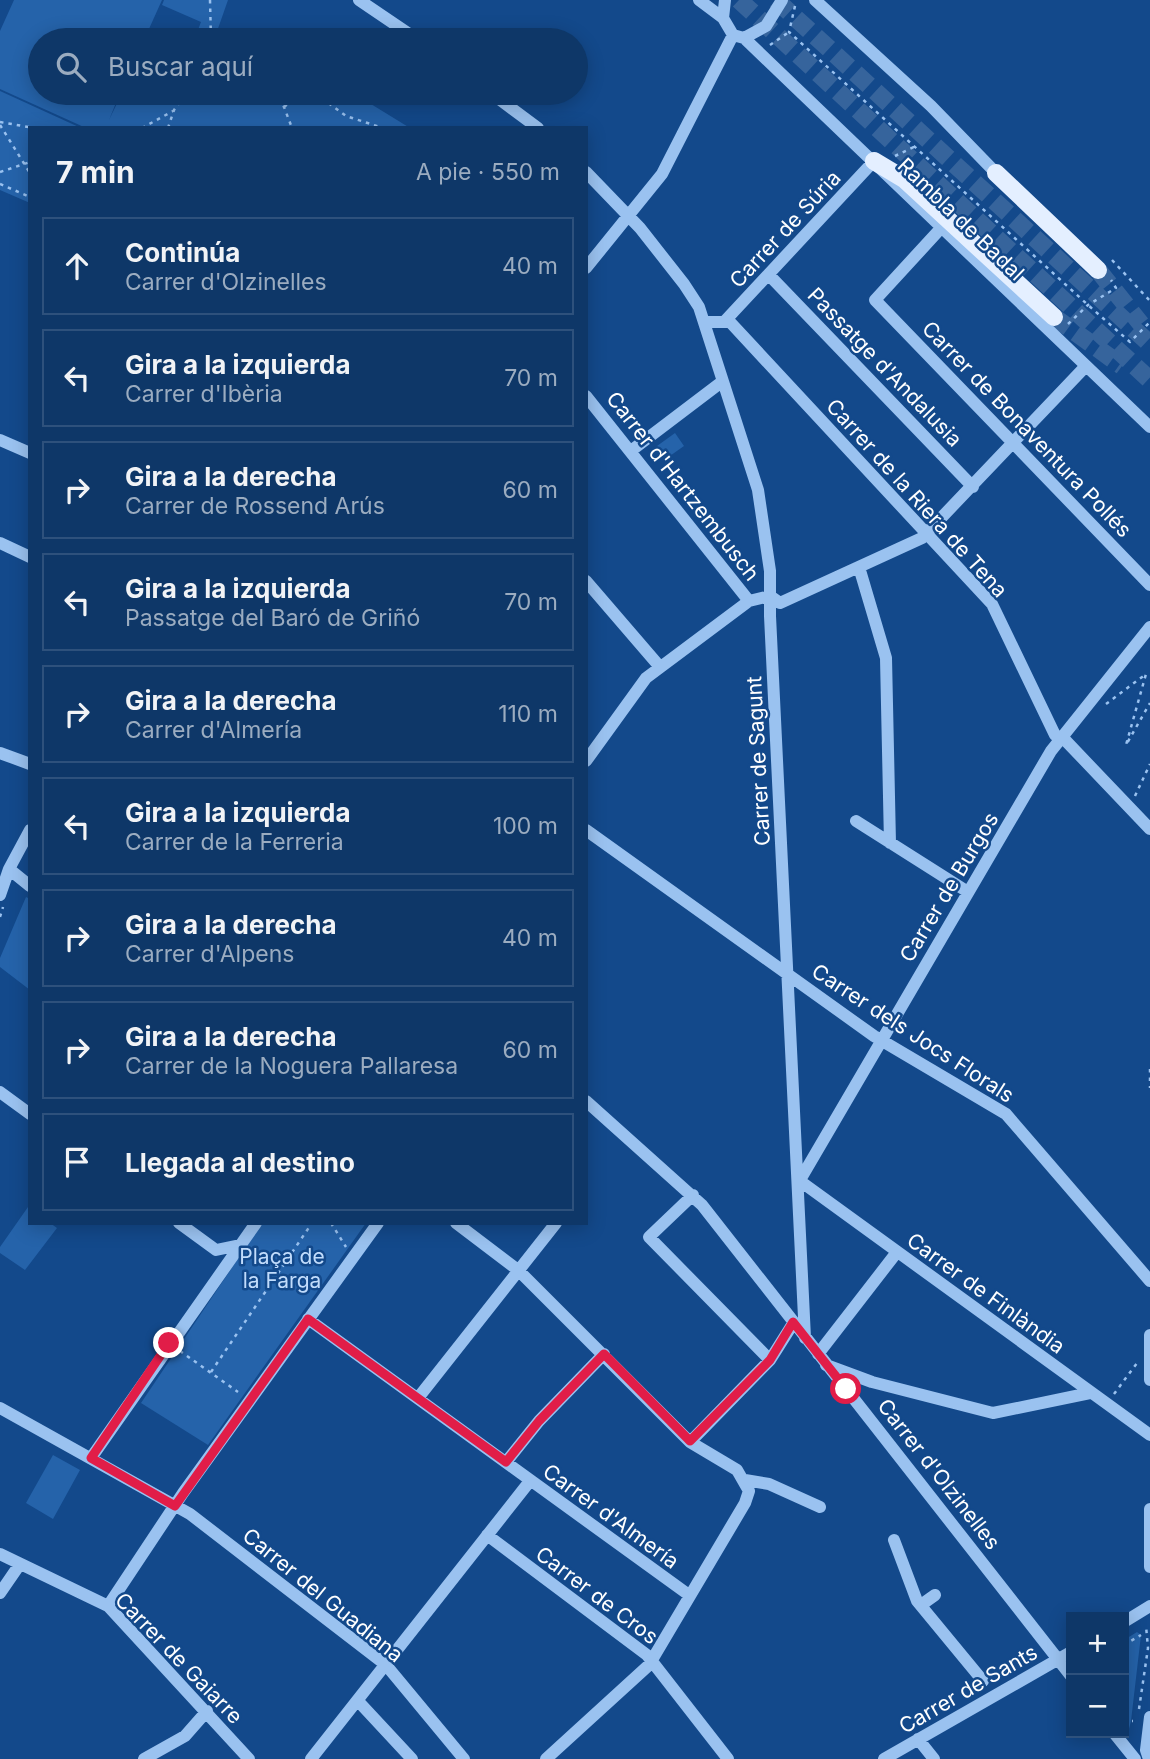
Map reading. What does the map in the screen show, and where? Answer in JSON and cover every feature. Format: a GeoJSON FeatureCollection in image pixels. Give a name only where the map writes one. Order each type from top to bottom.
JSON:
{"type":"FeatureCollection","features":[{"type":"Feature","properties":{"kind":"main road"},"geometry":{"type":"LineString","coordinates":[[881,160],[1058,323]]}},
{"type":"Feature","properties":{"kind":"main road"},"geometry":{"type":"LineString","coordinates":[[996,173],[1105,268]]}},
{"type":"Feature","properties":{"kind":"street"},"geometry":{"type":"LineString","coordinates":[[359,0],[400,28]]}},
{"type":"Feature","properties":{"kind":"street","name":"Rambla de Badal"},"geometry":{"type":"LineString","coordinates":[[699,0],[723,18],[738,37],[881,160],[942,227],[1150,427]]}},
{"type":"Feature","properties":{"kind":"street"},"geometry":{"type":"LineString","coordinates":[[723,18],[725,0]]}},
{"type":"Feature","properties":{"kind":"street"},"geometry":{"type":"LineString","coordinates":[[588,266],[662,174],[738,37],[766,26],[782,0]]}},
{"type":"Feature","properties":{"kind":"street"},"geometry":{"type":"LineString","coordinates":[[815,0],[931,106],[996,173]]}},
{"type":"Feature","properties":{"kind":"street"},"geometry":{"type":"LineString","coordinates":[[508,105],[535,126]]}},
{"type":"Feature","properties":{"kind":"street","name":"Carrer de Súria"},"geometry":{"type":"LineString","coordinates":[[724,321],[881,160]]}},
{"type":"Feature","properties":{"kind":"street","name":"Carrer de Sagunt"},"geometry":{"type":"LineString","coordinates":[[588,174],[629,216],[684,284],[704,322],[754,472],[766,530],[806,1338]]}},
{"type":"Feature","properties":{"kind":"street","name":"Carrer de Bonaventura Pollés"},"geometry":{"type":"LineString","coordinates":[[942,227],[876,300],[1150,585]]}},
{"type":"Feature","properties":{"kind":"street","name":"Passatge d'Andalusia"},"geometry":{"type":"LineString","coordinates":[[769,275],[973,486]]}},
{"type":"Feature","properties":{"kind":"street"},"geometry":{"type":"LineString","coordinates":[[704,322],[724,321]]}},
{"type":"Feature","properties":{"kind":"street","name":"Carrer de la Riera de Tena"},"geometry":{"type":"LineString","coordinates":[[724,321],[731,323],[992,604],[1055,735],[1062,737],[1150,829]]}},
{"type":"Feature","properties":{"kind":"street"},"geometry":{"type":"LineString","coordinates":[[588,758],[646,678],[749,601],[770,596],[780,603],[917,542],[926,535],[1085,367]]}},
{"type":"Feature","properties":{"kind":"street"},"geometry":{"type":"LineString","coordinates":[[632,450],[719,384]]}},
{"type":"Feature","properties":{"kind":"street","name":"Carrer d'Hartzembusch"},"geometry":{"type":"LineString","coordinates":[[588,398],[632,450],[749,601]]}},
{"type":"Feature","properties":{"kind":"street"},"geometry":{"type":"LineString","coordinates":[[0,440],[28,452]]}},
{"type":"Feature","properties":{"kind":"street"},"geometry":{"type":"LineString","coordinates":[[0,543],[28,556]]}},
{"type":"Feature","properties":{"kind":"street"},"geometry":{"type":"LineString","coordinates":[[859,567],[886,658],[890,843]]}},
{"type":"Feature","properties":{"kind":"street"},"geometry":{"type":"LineString","coordinates":[[588,583],[660,667]]}},
{"type":"Feature","properties":{"kind":"street","name":"Carrer de Burgos"},"geometry":{"type":"LineString","coordinates":[[800,1181],[880,1040],[1062,737],[1150,627]]}},
{"type":"Feature","properties":{"kind":"street"},"geometry":{"type":"LineString","coordinates":[[0,753],[28,763]]}},
{"type":"Feature","properties":{"kind":"street"},"geometry":{"type":"LineString","coordinates":[[856,821],[968,892]]}},
{"type":"Feature","properties":{"kind":"street","name":"Carrer dels Jocs Florals"},"geometry":{"type":"LineString","coordinates":[[588,831],[880,1040],[1006,1115],[1150,1281]]}},
{"type":"Feature","properties":{"kind":"street"},"geometry":{"type":"LineString","coordinates":[[0,895],[9,869],[28,834]]}},
{"type":"Feature","properties":{"kind":"street"},"geometry":{"type":"LineString","coordinates":[[9,869],[28,885]]}},
{"type":"Feature","properties":{"kind":"street"},"geometry":{"type":"LineString","coordinates":[[0,1092],[28,1113]]}},
{"type":"Feature","properties":{"kind":"street","name":"Carrer d'Olzinelles"},"geometry":{"type":"LineString","coordinates":[[588,1103],[693,1195],[1070,1675]]}},
{"type":"Feature","properties":{"kind":"street","name":"Carrer de Finlàndia"},"geometry":{"type":"LineString","coordinates":[[800,1181],[1150,1435]]}},
{"type":"Feature","properties":{"kind":"street"},"geometry":{"type":"LineString","coordinates":[[693,1195],[649,1237],[770,1360]]}},
{"type":"Feature","properties":{"kind":"street"},"geometry":{"type":"LineString","coordinates":[[182,1225],[216,1250],[240,1245]]}},
{"type":"Feature","properties":{"kind":"street"},"geometry":{"type":"LineString","coordinates":[[91,1458],[169,1343],[255,1225]]}},
{"type":"Feature","properties":{"kind":"street"},"geometry":{"type":"LineString","coordinates":[[108,1606],[175,1506],[377,1225]]}},
{"type":"Feature","properties":{"kind":"street"},"geometry":{"type":"LineString","coordinates":[[459,1225],[518,1270],[690,1441],[737,1470],[745,1480],[748,1491],[745,1503],[652,1659],[546,1759]]}},
{"type":"Feature","properties":{"kind":"street"},"geometry":{"type":"LineString","coordinates":[[418,1398],[554,1225]]}},
{"type":"Feature","properties":{"kind":"street"},"geometry":{"type":"LineString","coordinates":[[897,1252],[822,1359],[872,1381],[993,1413],[1090,1393]]}},
{"type":"Feature","properties":{"kind":"street","name":"Carrer d'Almería"},"geometry":{"type":"LineString","coordinates":[[308,1319],[689,1595]]}},
{"type":"Feature","properties":{"kind":"street"},"geometry":{"type":"LineString","coordinates":[[690,1441],[770,1360],[793,1322]]}},
{"type":"Feature","properties":{"kind":"street"},"geometry":{"type":"LineString","coordinates":[[1150,1335],[1150,1380]]}},
{"type":"Feature","properties":{"kind":"street"},"geometry":{"type":"LineString","coordinates":[[506,1462],[539,1421],[604,1354]]}},
{"type":"Feature","properties":{"kind":"street","name":"Carrer del Guadiana"},"geometry":{"type":"LineString","coordinates":[[0,1408],[175,1506],[386,1665],[464,1759]]}},
{"type":"Feature","properties":{"kind":"street"},"geometry":{"type":"LineString","coordinates":[[745,1480],[769,1484],[820,1507]]}},
{"type":"Feature","properties":{"kind":"street"},"geometry":{"type":"LineString","coordinates":[[311,1759],[530,1481]]}},
{"type":"Feature","properties":{"kind":"street"},"geometry":{"type":"LineString","coordinates":[[1150,1509],[1150,1567]]}},
{"type":"Feature","properties":{"kind":"street","name":"Carrer de Cros"},"geometry":{"type":"LineString","coordinates":[[487,1535],[652,1659],[728,1759]]}},
{"type":"Feature","properties":{"kind":"street"},"geometry":{"type":"LineString","coordinates":[[894,1540],[921,1605],[983,1681]]}},
{"type":"Feature","properties":{"kind":"street","name":"Carrer de Gaiarre"},"geometry":{"type":"LineString","coordinates":[[0,1555],[108,1606],[249,1759]]}},
{"type":"Feature","properties":{"kind":"street"},"geometry":{"type":"LineString","coordinates":[[0,1592],[20,1564]]}},
{"type":"Feature","properties":{"kind":"street"},"geometry":{"type":"LineString","coordinates":[[921,1605],[935,1595]]}},
{"type":"Feature","properties":{"kind":"street"},"geometry":{"type":"LineString","coordinates":[[1129,1619],[1148,1608]]}},
{"type":"Feature","properties":{"kind":"street","name":"Carrer de Sants"},"geometry":{"type":"LineString","coordinates":[[884,1759],[1066,1655]]}},
{"type":"Feature","properties":{"kind":"street"},"geometry":{"type":"LineString","coordinates":[[358,1701],[412,1759]]}},
{"type":"Feature","properties":{"kind":"street"},"geometry":{"type":"LineString","coordinates":[[144,1759],[186,1736],[207,1711]]}},
{"type":"Feature","properties":{"kind":"street"},"geometry":{"type":"LineString","coordinates":[[1144,1720],[1149,1759]]}},
{"type":"Feature","properties":{"kind":"street"},"geometry":{"type":"LineString","coordinates":[[1118,1738],[1135,1759]]}},
{"type":"Feature","properties":{"kind":"street"},"geometry":{"type":"LineString","coordinates":[[918,1739],[934,1759]]}},
{"type":"Feature","properties":{"kind":"path"},"geometry":{"type":"LineString","coordinates":[[209,0],[210,28]]}},
{"type":"Feature","properties":{"kind":"path"},"geometry":{"type":"LineString","coordinates":[[767,46],[789,32],[795,6],[789,1]]}},
{"type":"Feature","properties":{"kind":"path","name":"Rambla de Badal"},"geometry":{"type":"LineString","coordinates":[[789,32],[1130,342],[1150,322]]}},
{"type":"Feature","properties":{"kind":"path"},"geometry":{"type":"LineString","coordinates":[[169,126],[177,105]]}},
{"type":"Feature","properties":{"kind":"path"},"geometry":{"type":"LineString","coordinates":[[287,105],[284,107],[291,126]]}},
{"type":"Feature","properties":{"kind":"path"},"geometry":{"type":"LineString","coordinates":[[330,105],[346,117],[376,126]]}},
{"type":"Feature","properties":{"kind":"path"},"geometry":{"type":"LineString","coordinates":[[147,126],[174,110]]}},
{"type":"Feature","properties":{"kind":"path"},"geometry":{"type":"LineString","coordinates":[[157,126],[158,121]]}},
{"type":"Feature","properties":{"kind":"path"},"geometry":{"type":"LineString","coordinates":[[0,123],[28,127]]}},
{"type":"Feature","properties":{"kind":"path"},"geometry":{"type":"LineString","coordinates":[[0,123],[28,170]]}},
{"type":"Feature","properties":{"kind":"path","name":"Rambla de Badal"},"geometry":{"type":"LineString","coordinates":[[881,160],[914,146]]}},
{"type":"Feature","properties":{"kind":"path"},"geometry":{"type":"LineString","coordinates":[[0,172],[28,163]]}},
{"type":"Feature","properties":{"kind":"path"},"geometry":{"type":"LineString","coordinates":[[0,184],[28,196]]}},
{"type":"Feature","properties":{"kind":"path"},"geometry":{"type":"LineString","coordinates":[[1058,323],[1116,288],[1105,268]]}},
{"type":"Feature","properties":{"kind":"path"},"geometry":{"type":"LineString","coordinates":[[1105,268],[1150,301]]}},
{"type":"Feature","properties":{"kind":"path"},"geometry":{"type":"LineString","coordinates":[[1108,706],[1146,674],[1126,745],[1150,703]]}},
{"type":"Feature","properties":{"kind":"path"},"geometry":{"type":"LineString","coordinates":[[1129,809],[1150,764]]}},
{"type":"Feature","properties":{"kind":"path"},"geometry":{"type":"LineString","coordinates":[[1150,1069],[1150,1088]]}},
{"type":"Feature","properties":{"kind":"path"},"geometry":{"type":"LineString","coordinates":[[211,1372],[311,1225]]}},
{"type":"Feature","properties":{"kind":"path"},"geometry":{"type":"LineString","coordinates":[[332,1225],[354,1257]]}},
{"type":"Feature","properties":{"kind":"path"},"geometry":{"type":"LineString","coordinates":[[169,1343],[242,1396]]}},
{"type":"Feature","properties":{"kind":"path"},"geometry":{"type":"LineString","coordinates":[[1109,1399],[1120,1389],[1139,1360]]}},
{"type":"Feature","properties":{"kind":"path"},"geometry":{"type":"LineString","coordinates":[[1144,1720],[1148,1608]]}},
{"type":"Feature","properties":{"kind":"path"},"geometry":{"type":"LineString","coordinates":[[1129,1642],[1141,1635]]}},
{"type":"Feature","properties":{"kind":"green space"},"geometry":{"type":"Polygon","coordinates":[[[14,0],[162,0],[149,28],[28,28],[28,102],[0,89],[0,31],[14,0]]]}},
{"type":"Feature","properties":{"kind":"green space"},"geometry":{"type":"Polygon","coordinates":[[[164,0],[228,0],[218,28],[199,28],[201,22],[162,5],[164,0]]]}},
{"type":"Feature","properties":{"kind":"green space"},"geometry":{"type":"Polygon","coordinates":[[[0,91],[77,126],[28,126],[28,202],[0,190],[0,91]]]}},
{"type":"Feature","properties":{"kind":"green space"},"geometry":{"type":"Polygon","coordinates":[[[35,105],[115,105],[109,120],[116,105],[373,105],[407,126],[82,126],[35,105]]]}},
{"type":"Feature","properties":{"kind":"green space"},"geometry":{"type":"Polygon","coordinates":[[[675,433],[684,446],[667,458],[657,446],[675,433]]]}},
{"type":"Feature","properties":{"kind":"green space"},"geometry":{"type":"Polygon","coordinates":[[[26,897],[28,988],[0,967],[0,958],[26,897]]]}},
{"type":"Feature","properties":{"kind":"green space"},"geometry":{"type":"Polygon","coordinates":[[[28,1207],[28,1225],[53,1225],[57,1228],[25,1270],[0,1253],[0,1247],[28,1207]]]}},
{"type":"Feature","properties":{"kind":"green space","name":"Plaça de la Farga"},"geometry":{"type":"Polygon","coordinates":[[[261,1225],[365,1225],[208,1445],[141,1403],[261,1225]]]}},
{"type":"Feature","properties":{"kind":"green space"},"geometry":{"type":"Polygon","coordinates":[[[53,1455],[80,1470],[53,1519],[26,1503],[53,1455]]]}},
{"type":"Feature","properties":{"kind":"green space"},"geometry":{"type":"Polygon","coordinates":[[[1137,1632],[1141,1635],[1129,1729],[1129,1675],[1129,1637],[1137,1632]]]}},
{"type":"Feature","properties":{"kind":"tunnel"},"geometry":{"type":"LineString","coordinates":[[739,0],[1150,380]]}},
{"type":"Feature","properties":{"kind":"tunnel"},"geometry":{"type":"LineString","coordinates":[[776,0],[1150,344]]}},
{"type":"Feature","properties":{"kind":"tunnel"},"geometry":{"type":"LineString","coordinates":[[1098,270],[1141,324]]}},
{"type":"Feature","properties":{"kind":"tunnel"},"geometry":{"type":"LineString","coordinates":[[1054,317],[1122,366]]}},
{"type":"Feature","properties":{"kind":"route"},"geometry":{"type":"LineString","coordinates":[[169,1343],[91,1458],[175,1506],[308,1319],[506,1462],[539,1421],[604,1354],[690,1441],[770,1360],[793,1322],[846,1389]]}}]}
